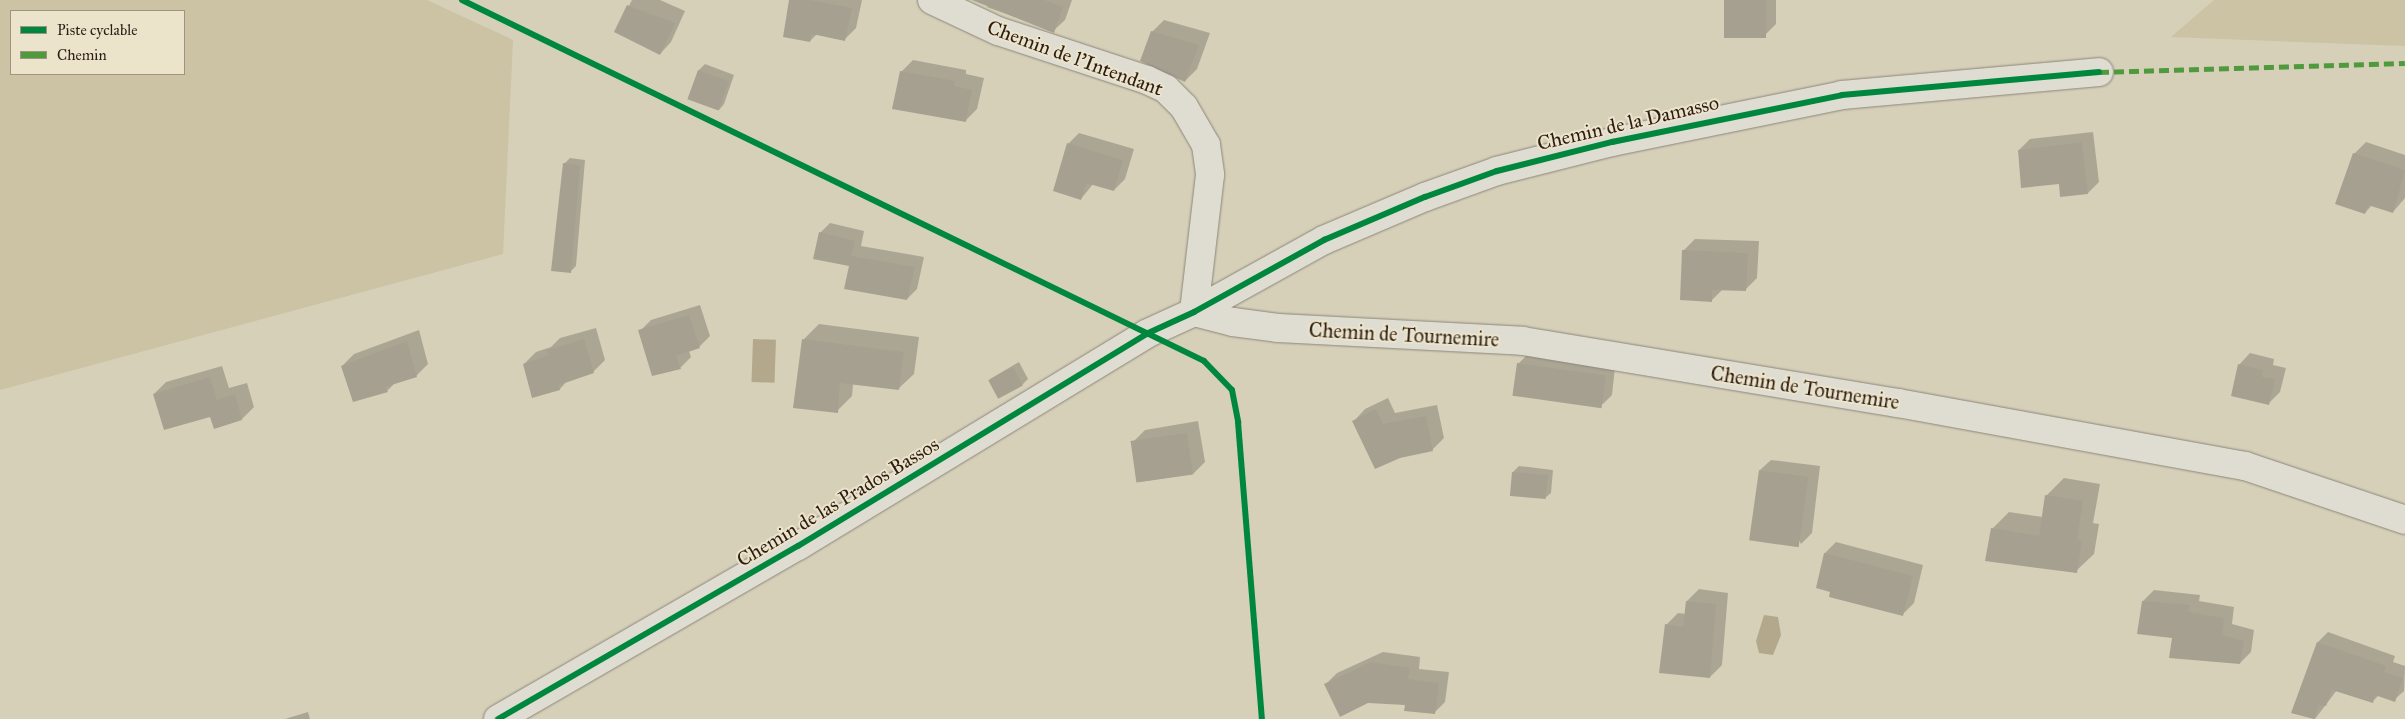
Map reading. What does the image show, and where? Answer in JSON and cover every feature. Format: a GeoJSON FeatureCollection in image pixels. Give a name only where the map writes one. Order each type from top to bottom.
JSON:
{"type":"FeatureCollection","features":[{"type":"Feature","properties":{"kind":"street","name":"Chemin de l'Intendant"},"geometry":{"type":"LineString","coordinates":[[932,0],[998,31],[1147,80],[1166,89],[1184,107],[1206,145],[1210,175],[1194,312]]}},
{"type":"Feature","properties":{"kind":"street","name":"Chemin de la Damasso"},"geometry":{"type":"LineString","coordinates":[[1194,312],[1324,240],[1497,171],[1612,142],[1842,94],[2099,72]]}},
{"type":"Feature","properties":{"kind":"street","name":"Chemin de Tournemire"},"geometry":{"type":"LineString","coordinates":[[1194,312],[1233,322],[1278,328],[1523,341],[1888,402],[2245,466],[2405,520]]}},
{"type":"Feature","properties":{"kind":"street","name":"Chemin de las Prados Bassos"},"geometry":{"type":"LineString","coordinates":[[498,719],[806,541],[1146,334],[1194,312]]}},
{"type":"Feature","properties":{"kind":"shaded area"},"geometry":{"type":"Polygon","coordinates":[[[0,0],[427,0],[513,40],[503,254],[0,390],[0,0]]]}},
{"type":"Feature","properties":{"kind":"shaded area"},"geometry":{"type":"Polygon","coordinates":[[[2214,0],[2405,0],[2405,46],[2171,37],[2214,0]]]}},
{"type":"Feature","properties":{"kind":"shaded area"},"geometry":{"type":"Polygon","coordinates":[[[753,339],[776,340],[774,383],[751,382],[753,339]]]}},
{"type":"Feature","properties":{"kind":"shaded area"},"geometry":{"type":"Polygon","coordinates":[[[1764,615],[1778,617],[1781,635],[1773,655],[1759,653],[1756,641],[1764,615]]]}},
{"type":"Feature","properties":{"kind":"building"},"geometry":{"type":"Polygon","coordinates":[[[789,0],[810,0],[852,8],[845,41],[812,34],[810,42],[783,37],[789,0]]]}},
{"type":"Feature","properties":{"kind":"building"},"geometry":{"type":"Polygon","coordinates":[[[972,0],[1044,0],[1063,7],[1054,33],[972,0]]]}},
{"type":"Feature","properties":{"kind":"building"},"geometry":{"type":"Polygon","coordinates":[[[1724,0],[1766,0],[1766,38],[1724,38],[1724,0]]]}},
{"type":"Feature","properties":{"kind":"building"},"geometry":{"type":"Polygon","coordinates":[[[627,5],[675,23],[660,55],[614,32],[627,5]]]}},
{"type":"Feature","properties":{"kind":"building"},"geometry":{"type":"Polygon","coordinates":[[[1151,31],[1199,45],[1185,82],[1140,61],[1151,31]]]}},
{"type":"Feature","properties":{"kind":"building"},"geometry":{"type":"Polygon","coordinates":[[[698,70],[729,81],[718,110],[687,99],[698,70]]]}},
{"type":"Feature","properties":{"kind":"building"},"geometry":{"type":"Polygon","coordinates":[[[900,71],[955,81],[954,86],[972,90],[966,122],[892,109],[900,71]]]}},
{"type":"Feature","properties":{"kind":"building"},"geometry":{"type":"Polygon","coordinates":[[[2082,142],[2088,194],[2060,197],[2059,184],[2021,188],[2018,150],[2082,142]]]}},
{"type":"Feature","properties":{"kind":"building"},"geometry":{"type":"Polygon","coordinates":[[[1067,143],[1123,160],[1114,191],[1086,183],[1081,200],[1053,191],[1067,143]]]}},
{"type":"Feature","properties":{"kind":"building"},"geometry":{"type":"Polygon","coordinates":[[[2353,153],[2405,170],[2393,213],[2368,205],[2365,214],[2335,204],[2353,153]]]}},
{"type":"Feature","properties":{"kind":"building"},"geometry":{"type":"Polygon","coordinates":[[[563,163],[580,165],[571,273],[551,271],[563,163]]]}},
{"type":"Feature","properties":{"kind":"building"},"geometry":{"type":"Polygon","coordinates":[[[819,232],[855,241],[851,256],[915,267],[907,300],[844,289],[849,266],[813,259],[819,232]]]}},
{"type":"Feature","properties":{"kind":"building"},"geometry":{"type":"Polygon","coordinates":[[[1682,250],[1748,253],[1746,291],[1712,290],[1712,302],[1680,300],[1682,250]]]}},
{"type":"Feature","properties":{"kind":"building"},"geometry":{"type":"Polygon","coordinates":[[[689,315],[700,348],[676,356],[681,369],[652,376],[638,330],[689,315]]]}},
{"type":"Feature","properties":{"kind":"building"},"geometry":{"type":"Polygon","coordinates":[[[584,339],[594,373],[559,385],[560,390],[532,398],[523,364],[549,355],[547,350],[584,339]]]}},
{"type":"Feature","properties":{"kind":"building"},"geometry":{"type":"Polygon","coordinates":[[[802,339],[904,352],[899,390],[840,383],[838,413],[793,408],[802,339]]]}},
{"type":"Feature","properties":{"kind":"building"},"geometry":{"type":"Polygon","coordinates":[[[407,341],[417,377],[385,387],[388,392],[353,402],[341,366],[407,341]]]}},
{"type":"Feature","properties":{"kind":"building"},"geometry":{"type":"Polygon","coordinates":[[[1517,363],[1606,376],[1602,408],[1512,396],[1517,363]]]}},
{"type":"Feature","properties":{"kind":"building"},"geometry":{"type":"Polygon","coordinates":[[[2238,364],[2263,370],[2262,377],[2275,379],[2269,405],[2231,396],[2238,364]]]}},
{"type":"Feature","properties":{"kind":"building"},"geometry":{"type":"Polygon","coordinates":[[[1013,367],[1023,386],[998,399],[988,380],[1013,367]]]}},
{"type":"Feature","properties":{"kind":"building"},"geometry":{"type":"Polygon","coordinates":[[[210,377],[217,400],[235,394],[242,420],[214,429],[210,417],[164,430],[153,394],[210,377]]]}},
{"type":"Feature","properties":{"kind":"building"},"geometry":{"type":"Polygon","coordinates":[[[1376,409],[1383,424],[1426,416],[1433,451],[1400,458],[1375,469],[1352,421],[1376,409]]]}},
{"type":"Feature","properties":{"kind":"building"},"geometry":{"type":"Polygon","coordinates":[[[1187,433],[1193,475],[1136,483],[1131,441],[1187,433]]]}},
{"type":"Feature","properties":{"kind":"building"},"geometry":{"type":"Polygon","coordinates":[[[1759,470],[1809,477],[1799,547],[1749,540],[1759,470]]]}},
{"type":"Feature","properties":{"kind":"building"},"geometry":{"type":"Polygon","coordinates":[[[1512,472],[1548,475],[1546,499],[1510,496],[1512,472]]]}},
{"type":"Feature","properties":{"kind":"building"},"geometry":{"type":"Polygon","coordinates":[[[2045,495],[2083,501],[2077,540],[2082,541],[2077,573],[1985,561],[1991,528],[2039,536],[2045,495]]]}},
{"type":"Feature","properties":{"kind":"building"},"geometry":{"type":"Polygon","coordinates":[[[1824,553],[1913,576],[1903,616],[1829,597],[1830,592],[1816,588],[1824,553]]]}},
{"type":"Feature","properties":{"kind":"building"},"geometry":{"type":"Polygon","coordinates":[[[1686,601],[1716,604],[1710,678],[1659,673],[1665,624],[1683,627],[1686,601]]]}},
{"type":"Feature","properties":{"kind":"building"},"geometry":{"type":"Polygon","coordinates":[[[2142,601],[2190,605],[2188,612],[2224,618],[2222,635],[2244,641],[2240,664],[2169,658],[2172,638],[2137,634],[2142,601]]]}},
{"type":"Feature","properties":{"kind":"building"},"geometry":{"type":"Polygon","coordinates":[[[2317,642],[2386,666],[2384,672],[2403,678],[2395,702],[2375,695],[2373,703],[2332,690],[2326,706],[2319,705],[2314,719],[2291,713],[2317,642]]]}},
{"type":"Feature","properties":{"kind":"building"},"geometry":{"type":"Polygon","coordinates":[[[1371,662],[1410,668],[1408,679],[1439,683],[1435,714],[1404,711],[1405,705],[1368,703],[1340,717],[1324,684],[1371,662]]]}},
{"type":"Feature","properties":{"kind":"marked path"},"geometry":{"type":"LineString","coordinates":[[2099,72],[2405,63]]}},
{"type":"Feature","properties":{"kind":"cycle path"},"geometry":{"type":"LineString","coordinates":[[462,0],[1204,361],[1232,390],[1238,422],[1262,719]]}},
{"type":"Feature","properties":{"kind":"cycle path"},"geometry":{"type":"LineString","coordinates":[[498,719],[798,546],[1146,334],[1194,312],[1324,240],[1425,197],[1497,171],[1612,142],[1842,95],[2099,72]]}}]}
